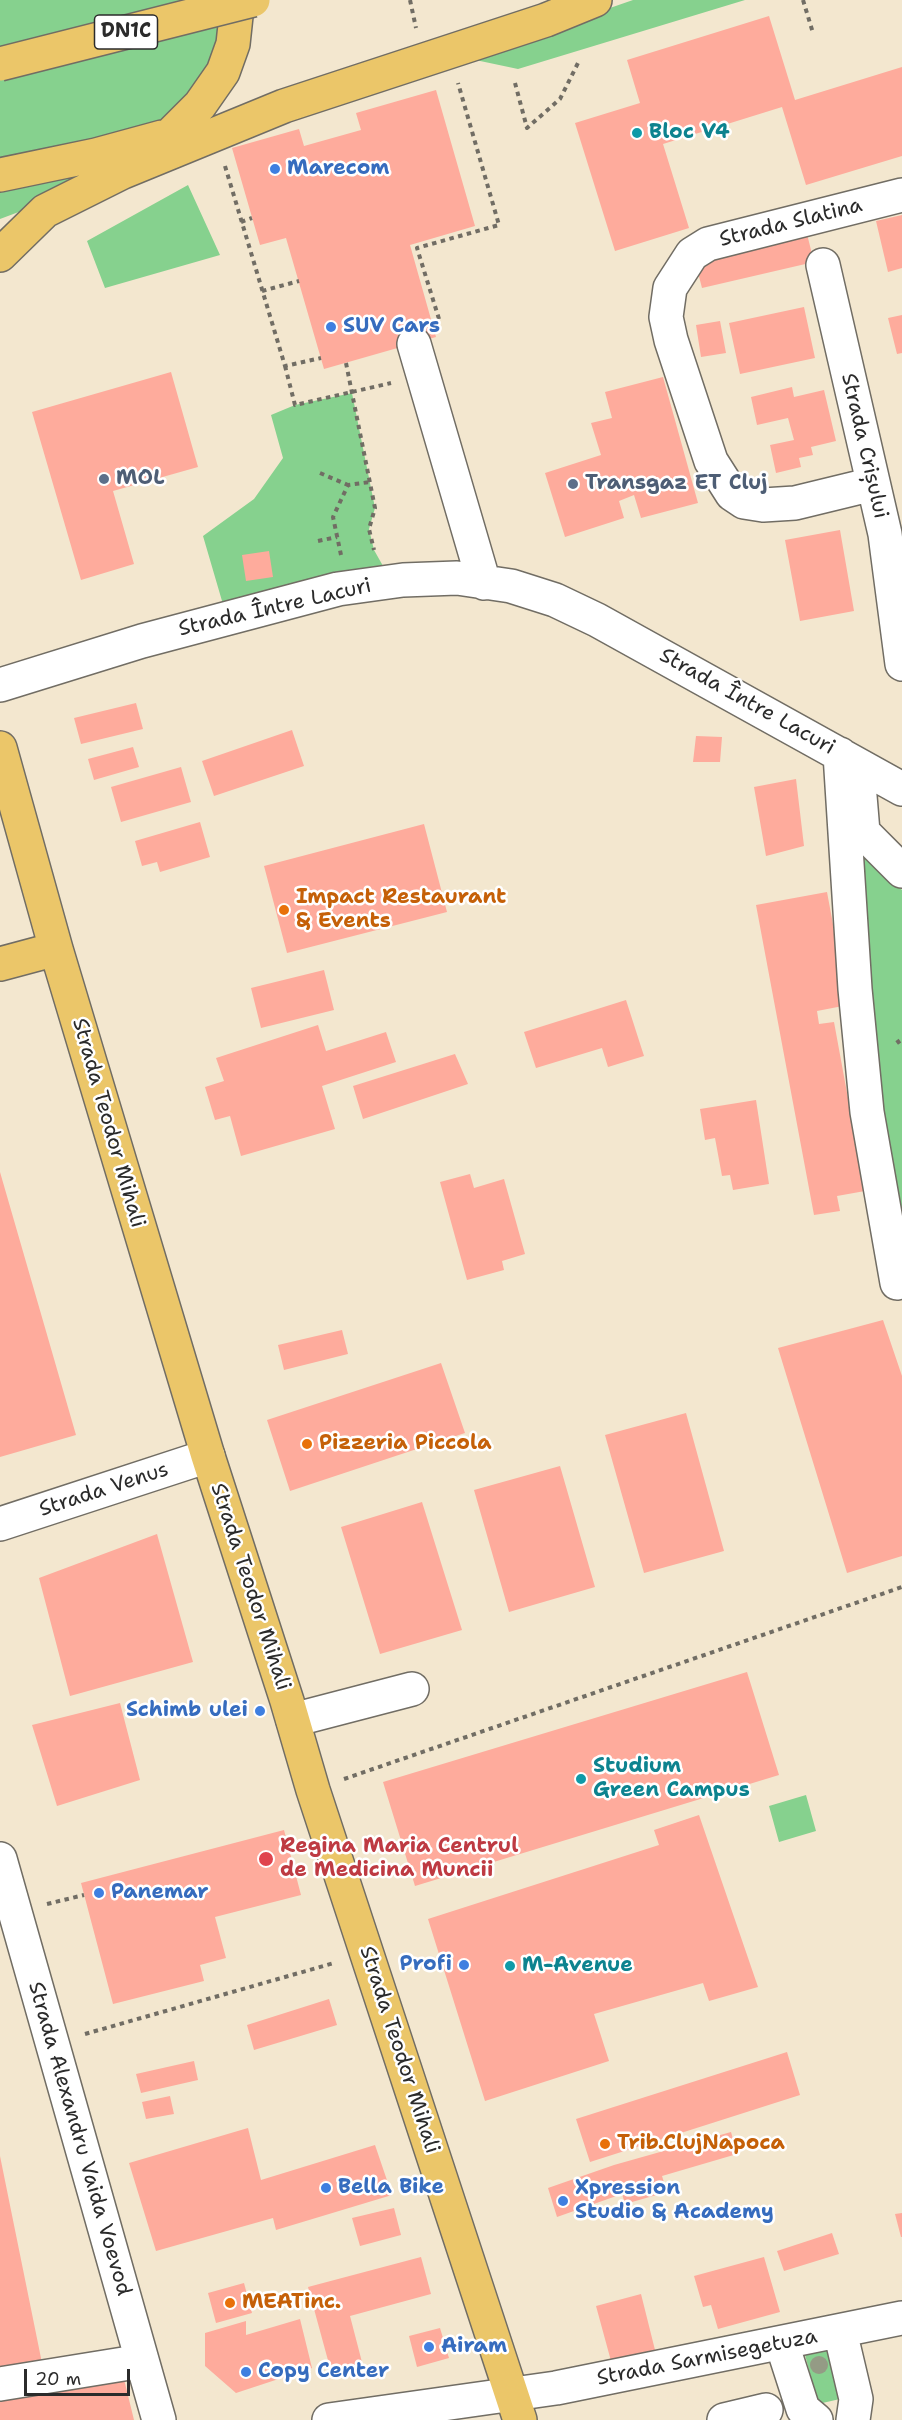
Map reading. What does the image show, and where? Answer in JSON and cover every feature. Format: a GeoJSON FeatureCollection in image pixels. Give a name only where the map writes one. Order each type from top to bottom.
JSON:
{"type":"FeatureCollection","features":[{"type":"Feature","properties":{"kind":"main road"},"geometry":{"type":"LineString","coordinates":[[123,172],[170,135],[200,105],[223,72],[233,44],[235,0]]}},
{"type":"Feature","properties":{"kind":"main road","name":"DN1C"},"geometry":{"type":"LineString","coordinates":[[0,64],[253,0]]}},
{"type":"Feature","properties":{"kind":"main road"},"geometry":{"type":"LineString","coordinates":[[0,228],[45,211],[123,172],[284,106],[546,20],[595,0]]}},
{"type":"Feature","properties":{"kind":"main road"},"geometry":{"type":"LineString","coordinates":[[0,175],[96,155],[170,135]]}},
{"type":"Feature","properties":{"kind":"main road"},"geometry":{"type":"LineString","coordinates":[[0,255],[45,211]]}},
{"type":"Feature","properties":{"kind":"main road","name":"Strada Teodor Mihali"},"geometry":{"type":"LineString","coordinates":[[0,748],[56,949],[208,1456],[293,1720],[313,1790],[516,2408]]}},
{"type":"Feature","properties":{"kind":"main road"},"geometry":{"type":"LineString","coordinates":[[0,964],[56,949]]}},
{"type":"Feature","properties":{"kind":"street","name":"Strada Slatina"},"geometry":{"type":"LineString","coordinates":[[873,484],[795,503],[763,505],[744,502],[732,494],[711,461],[671,340],[666,317],[670,288],[692,254],[708,244],[902,195]]}},
{"type":"Feature","properties":{"kind":"street","name":"Strada Crișului"},"geometry":{"type":"LineString","coordinates":[[823,265],[873,484],[893,532],[902,664]]}},
{"type":"Feature","properties":{"kind":"street"},"geometry":{"type":"LineString","coordinates":[[414,344],[484,583]]}},
{"type":"Feature","properties":{"kind":"street","name":"Strada Între Lacuri"},"geometry":{"type":"LineString","coordinates":[[0,685],[142,641],[275,605],[348,588],[392,582],[458,578],[511,586],[555,600],[597,620],[902,789]]}},
{"type":"Feature","properties":{"kind":"street"},"geometry":{"type":"LineString","coordinates":[[849,759],[863,832],[902,871]]}},
{"type":"Feature","properties":{"kind":"street"},"geometry":{"type":"LineString","coordinates":[[849,759],[855,989],[867,1112],[897,1283]]}},
{"type":"Feature","properties":{"kind":"street","name":"Strada Venus"},"geometry":{"type":"LineString","coordinates":[[0,1524],[208,1456]]}},
{"type":"Feature","properties":{"kind":"street"},"geometry":{"type":"LineString","coordinates":[[293,1720],[412,1689]]}},
{"type":"Feature","properties":{"kind":"street","name":"Strada Alexandru Vaida Voevod"},"geometry":{"type":"LineString","coordinates":[[0,1859],[159,2420]]}},
{"type":"Feature","properties":{"kind":"street","name":"Strada Sarmisegetuza"},"geometry":{"type":"LineString","coordinates":[[329,2420],[516,2408],[782,2344],[902,2318]]}},
{"type":"Feature","properties":{"kind":"street"},"geometry":{"type":"LineString","coordinates":[[840,2331],[856,2399],[853,2420]]}},
{"type":"Feature","properties":{"kind":"street"},"geometry":{"type":"LineString","coordinates":[[782,2344],[803,2409],[816,2420]]}},
{"type":"Feature","properties":{"kind":"street"},"geometry":{"type":"LineString","coordinates":[[0,2384],[142,2361]]}},
{"type":"Feature","properties":{"kind":"street"},"geometry":{"type":"LineString","coordinates":[[724,2420],[766,2410]]}},
{"type":"Feature","properties":{"kind":"path"},"geometry":{"type":"LineString","coordinates":[[803,0],[813,33]]}},
{"type":"Feature","properties":{"kind":"path"},"geometry":{"type":"LineString","coordinates":[[515,83],[527,128],[560,99],[578,63]]}},
{"type":"Feature","properties":{"kind":"path"},"geometry":{"type":"LineString","coordinates":[[440,324],[417,248],[499,225],[458,79]]}},
{"type":"Feature","properties":{"kind":"path"},"geometry":{"type":"LineString","coordinates":[[232,192],[295,405],[423,375]]}},
{"type":"Feature","properties":{"kind":"path"},"geometry":{"type":"LineString","coordinates":[[241,222],[252,218]]}},
{"type":"Feature","properties":{"kind":"path"},"geometry":{"type":"LineString","coordinates":[[262,291],[298,281]]}},
{"type":"Feature","properties":{"kind":"path"},"geometry":{"type":"LineString","coordinates":[[285,366],[321,358]]}},
{"type":"Feature","properties":{"kind":"path"},"geometry":{"type":"LineString","coordinates":[[346,363],[375,508],[369,529],[374,550],[392,582]]}},
{"type":"Feature","properties":{"kind":"path"},"geometry":{"type":"LineString","coordinates":[[320,473],[348,485],[370,483]]}},
{"type":"Feature","properties":{"kind":"path"},"geometry":{"type":"LineString","coordinates":[[348,485],[333,517],[348,588]]}},
{"type":"Feature","properties":{"kind":"path"},"geometry":{"type":"LineString","coordinates":[[318,541],[337,537]]}},
{"type":"Feature","properties":{"kind":"path"},"geometry":{"type":"LineString","coordinates":[[334,1782],[902,1587]]}},
{"type":"Feature","properties":{"kind":"path"},"geometry":{"type":"LineString","coordinates":[[62,1901],[84,1895]]}},
{"type":"Feature","properties":{"kind":"path"},"geometry":{"type":"LineString","coordinates":[[93,2031],[344,1960]]}},
{"type":"Feature","properties":{"kind":"green space"},"geometry":{"type":"Polygon","coordinates":[[[0,0],[226,0],[223,38],[184,109],[56,198],[0,219],[0,0]]]}},
{"type":"Feature","properties":{"kind":"green space"},"geometry":{"type":"Polygon","coordinates":[[[633,0],[745,0],[518,69],[466,58],[633,0]]]}},
{"type":"Feature","properties":{"kind":"green space"},"geometry":{"type":"Polygon","coordinates":[[[188,185],[220,255],[105,288],[87,241],[188,185]]]}},
{"type":"Feature","properties":{"kind":"green space"},"geometry":{"type":"Polygon","coordinates":[[[352,393],[375,508],[369,529],[374,550],[392,582],[227,618],[203,536],[254,499],[283,458],[271,415],[295,405],[352,393]]]}},
{"type":"Feature","properties":{"kind":"green space"},"geometry":{"type":"Polygon","coordinates":[[[855,838],[902,890],[902,1247],[876,1108],[855,838]]]}},
{"type":"Feature","properties":{"kind":"green space"},"geometry":{"type":"Polygon","coordinates":[[[806,1795],[816,1831],[779,1842],[769,1806],[806,1795]]]}},
{"type":"Feature","properties":{"kind":"green space"},"geometry":{"type":"Polygon","coordinates":[[[826,2346],[840,2399],[818,2404],[804,2351],[826,2346]]]}},
{"type":"Feature","properties":{"kind":"building","name":"Bloc V4"},"geometry":{"type":"Polygon","coordinates":[[[769,16],[795,100],[902,67],[902,156],[806,185],[782,107],[663,144],[689,228],[615,251],[575,123],[640,103],[627,60],[769,16]]]}},
{"type":"Feature","properties":{"kind":"building"},"geometry":{"type":"Polygon","coordinates":[[[436,90],[475,226],[410,245],[436,337],[324,369],[286,238],[260,245],[232,148],[299,129],[304,146],[361,130],[356,113],[436,90]]]}},
{"type":"Feature","properties":{"kind":"building"},"geometry":{"type":"Polygon","coordinates":[[[902,215],[902,268],[888,272],[876,221],[902,215]]]}},
{"type":"Feature","properties":{"kind":"building"},"geometry":{"type":"Polygon","coordinates":[[[807,234],[814,262],[702,288],[695,261],[807,234]]]}},
{"type":"Feature","properties":{"kind":"building"},"geometry":{"type":"Polygon","coordinates":[[[804,307],[815,358],[740,374],[729,323],[804,307]]]}},
{"type":"Feature","properties":{"kind":"building"},"geometry":{"type":"Polygon","coordinates":[[[902,315],[902,353],[897,354],[888,318],[902,315]]]}},
{"type":"Feature","properties":{"kind":"building"},"geometry":{"type":"Polygon","coordinates":[[[720,321],[726,353],[701,357],[696,325],[720,321]]]}},
{"type":"Feature","properties":{"kind":"building","name":"MOL"},"geometry":{"type":"Polygon","coordinates":[[[171,372],[198,467],[113,491],[134,564],[81,580],[32,412],[171,372]]]}},
{"type":"Feature","properties":{"kind":"building"},"geometry":{"type":"Polygon","coordinates":[[[663,377],[698,503],[641,518],[634,495],[619,501],[624,518],[565,537],[545,473],[601,455],[591,423],[612,418],[605,392],[663,377]]]}},
{"type":"Feature","properties":{"kind":"building"},"geometry":{"type":"Polygon","coordinates":[[[792,387],[794,397],[824,390],[836,441],[811,447],[813,455],[799,458],[801,467],[776,473],[770,445],[794,440],[788,418],[757,425],[751,397],[792,387]]]}},
{"type":"Feature","properties":{"kind":"building"},"geometry":{"type":"Polygon","coordinates":[[[840,530],[854,611],[800,621],[785,540],[840,530]]]}},
{"type":"Feature","properties":{"kind":"building"},"geometry":{"type":"Polygon","coordinates":[[[269,551],[273,577],[246,581],[242,555],[269,551]]]}},
{"type":"Feature","properties":{"kind":"building"},"geometry":{"type":"Polygon","coordinates":[[[136,703],[143,729],[81,744],[74,718],[136,703]]]}},
{"type":"Feature","properties":{"kind":"building"},"geometry":{"type":"Polygon","coordinates":[[[292,730],[304,766],[214,796],[202,761],[292,730]]]}},
{"type":"Feature","properties":{"kind":"building"},"geometry":{"type":"Polygon","coordinates":[[[696,736],[722,737],[720,762],[693,762],[696,736]]]}},
{"type":"Feature","properties":{"kind":"building"},"geometry":{"type":"Polygon","coordinates":[[[133,747],[139,767],[94,780],[88,759],[133,747]]]}},
{"type":"Feature","properties":{"kind":"building"},"geometry":{"type":"Polygon","coordinates":[[[181,767],[191,802],[121,822],[111,787],[181,767]]]}},
{"type":"Feature","properties":{"kind":"building"},"geometry":{"type":"Polygon","coordinates":[[[796,779],[804,846],[766,856],[754,787],[796,779]]]}},
{"type":"Feature","properties":{"kind":"building"},"geometry":{"type":"Polygon","coordinates":[[[200,822],[210,857],[160,872],[157,862],[142,866],[135,841],[200,822]]]}},
{"type":"Feature","properties":{"kind":"building"},"geometry":{"type":"Polygon","coordinates":[[[424,824],[447,912],[287,953],[264,866],[424,824]]]}},
{"type":"Feature","properties":{"kind":"building"},"geometry":{"type":"Polygon","coordinates":[[[827,892],[848,1005],[817,1011],[819,1024],[834,1022],[865,1191],[837,1196],[840,1211],[814,1215],[756,905],[827,892]]]}},
{"type":"Feature","properties":{"kind":"building"},"geometry":{"type":"Polygon","coordinates":[[[324,970],[334,1010],[261,1028],[251,988],[324,970]]]}},
{"type":"Feature","properties":{"kind":"building"},"geometry":{"type":"Polygon","coordinates":[[[626,1000],[644,1056],[608,1067],[602,1048],[536,1068],[524,1032],[626,1000]]]}},
{"type":"Feature","properties":{"kind":"building"},"geometry":{"type":"Polygon","coordinates":[[[318,1025],[326,1051],[386,1032],[396,1062],[322,1086],[335,1129],[241,1156],[230,1116],[215,1120],[205,1087],[224,1081],[216,1058],[318,1025]]]}},
{"type":"Feature","properties":{"kind":"building"},"geometry":{"type":"Polygon","coordinates":[[[455,1054],[468,1084],[363,1119],[353,1086],[455,1054]]]}},
{"type":"Feature","properties":{"kind":"building"},"geometry":{"type":"Polygon","coordinates":[[[756,1100],[769,1184],[733,1190],[730,1175],[722,1176],[715,1138],[705,1140],[700,1109],[756,1100]]]}},
{"type":"Feature","properties":{"kind":"building"},"geometry":{"type":"Polygon","coordinates":[[[0,1172],[76,1435],[0,1457],[0,1172]]]}},
{"type":"Feature","properties":{"kind":"building"},"geometry":{"type":"Polygon","coordinates":[[[470,1174],[474,1188],[504,1179],[525,1254],[502,1261],[504,1270],[467,1280],[440,1182],[470,1174]]]}},
{"type":"Feature","properties":{"kind":"building"},"geometry":{"type":"Polygon","coordinates":[[[883,1320],[902,1376],[902,1556],[847,1573],[778,1348],[883,1320]]]}},
{"type":"Feature","properties":{"kind":"building"},"geometry":{"type":"Polygon","coordinates":[[[342,1330],[348,1354],[284,1370],[278,1345],[342,1330]]]}},
{"type":"Feature","properties":{"kind":"building"},"geometry":{"type":"Polygon","coordinates":[[[441,1363],[465,1433],[290,1491],[267,1420],[441,1363]]]}},
{"type":"Feature","properties":{"kind":"building"},"geometry":{"type":"Polygon","coordinates":[[[686,1413],[724,1551],[644,1573],[605,1435],[686,1413]]]}},
{"type":"Feature","properties":{"kind":"building"},"geometry":{"type":"Polygon","coordinates":[[[560,1466],[595,1587],[509,1612],[474,1490],[560,1466]]]}},
{"type":"Feature","properties":{"kind":"building"},"geometry":{"type":"Polygon","coordinates":[[[422,1502],[462,1630],[380,1654],[341,1527],[422,1502]]]}},
{"type":"Feature","properties":{"kind":"building"},"geometry":{"type":"Polygon","coordinates":[[[157,1534],[193,1662],[70,1696],[39,1578],[157,1534]]]}},
{"type":"Feature","properties":{"kind":"building","name":"Studium Green Campus"},"geometry":{"type":"Polygon","coordinates":[[[747,1672],[779,1775],[415,1886],[383,1782],[747,1672]]]}},
{"type":"Feature","properties":{"kind":"building"},"geometry":{"type":"Polygon","coordinates":[[[120,1703],[140,1780],[57,1806],[32,1725],[120,1703]]]}},
{"type":"Feature","properties":{"kind":"building"},"geometry":{"type":"Polygon","coordinates":[[[699,1815],[758,1987],[709,2001],[703,1983],[594,2014],[609,2061],[485,2101],[428,1919],[659,1845],[654,1830],[699,1815]]]}},
{"type":"Feature","properties":{"kind":"building"},"geometry":{"type":"Polygon","coordinates":[[[284,1830],[301,1895],[215,1917],[226,1958],[200,1965],[204,1981],[113,2004],[81,1883],[284,1830]]]}},
{"type":"Feature","properties":{"kind":"building"},"geometry":{"type":"Polygon","coordinates":[[[329,1999],[337,2025],[254,2050],[247,2025],[329,1999]]]}},
{"type":"Feature","properties":{"kind":"building"},"geometry":{"type":"Polygon","coordinates":[[[787,2052],[800,2095],[590,2162],[576,2119],[787,2052]]]}},
{"type":"Feature","properties":{"kind":"building"},"geometry":{"type":"Polygon","coordinates":[[[194,2061],[198,2080],[141,2093],[136,2074],[194,2061]]]}},
{"type":"Feature","properties":{"kind":"building"},"geometry":{"type":"Polygon","coordinates":[[[170,2096],[174,2114],[146,2119],[142,2102],[170,2096]]]}},
{"type":"Feature","properties":{"kind":"building"},"geometry":{"type":"Polygon","coordinates":[[[248,2128],[261,2180],[375,2145],[392,2195],[276,2230],[273,2218],[156,2251],[129,2163],[248,2128]]]}},
{"type":"Feature","properties":{"kind":"building"},"geometry":{"type":"Polygon","coordinates":[[[731,2132],[737,2154],[662,2176],[667,2192],[625,2204],[622,2194],[557,2217],[548,2188],[614,2165],[731,2132]]]}},
{"type":"Feature","properties":{"kind":"building"},"geometry":{"type":"Polygon","coordinates":[[[0,2156],[43,2368],[0,2377],[0,2156]]]}},
{"type":"Feature","properties":{"kind":"building"},"geometry":{"type":"Polygon","coordinates":[[[394,2208],[401,2235],[360,2246],[352,2218],[394,2208]]]}},
{"type":"Feature","properties":{"kind":"building"},"geometry":{"type":"Polygon","coordinates":[[[902,2213],[902,2237],[901,2237],[895,2214],[902,2213]]]}},
{"type":"Feature","properties":{"kind":"building"},"geometry":{"type":"Polygon","coordinates":[[[832,2233],[839,2254],[784,2271],[777,2251],[832,2233]]]}},
{"type":"Feature","properties":{"kind":"building"},"geometry":{"type":"Polygon","coordinates":[[[421,2257],[431,2294],[350,2316],[363,2366],[332,2375],[308,2287],[421,2257]]]}},
{"type":"Feature","properties":{"kind":"building"},"geometry":{"type":"Polygon","coordinates":[[[764,2257],[780,2312],[718,2329],[711,2305],[703,2307],[694,2276],[764,2257]]]}},
{"type":"Feature","properties":{"kind":"building","name":"MEATinc."},"geometry":{"type":"Polygon","coordinates":[[[244,2283],[252,2313],[216,2323],[208,2293],[244,2283]]]}},
{"type":"Feature","properties":{"kind":"building"},"geometry":{"type":"Polygon","coordinates":[[[641,2294],[655,2350],[611,2361],[596,2306],[641,2294]]]}},
{"type":"Feature","properties":{"kind":"building"},"geometry":{"type":"Polygon","coordinates":[[[300,2319],[312,2368],[236,2393],[205,2366],[205,2333],[246,2321],[246,2335],[300,2319]]]}},
{"type":"Feature","properties":{"kind":"building","name":"Airam"},"geometry":{"type":"Polygon","coordinates":[[[440,2328],[449,2358],[417,2367],[409,2336],[440,2328]]]}},
{"type":"Feature","properties":{"kind":"building"},"geometry":{"type":"Polygon","coordinates":[[[122,2371],[134,2420],[0,2420],[0,2391],[122,2371]]]}},
{"type":"Feature","properties":{"kind":"place","name":"Bloc V4"},"geometry":{"type":"Point","coordinates":[637,133]}},
{"type":"Feature","properties":{"kind":"place","name":"Marecom"},"geometry":{"type":"Point","coordinates":[275,169]}},
{"type":"Feature","properties":{"kind":"place","name":"SUV Cars"},"geometry":{"type":"Point","coordinates":[331,327]}},
{"type":"Feature","properties":{"kind":"place","name":"MOL"},"geometry":{"type":"Point","coordinates":[104,479]}},
{"type":"Feature","properties":{"kind":"place","name":"Transgaz ET Cluj"},"geometry":{"type":"Point","coordinates":[573,484]}},
{"type":"Feature","properties":{"kind":"place","name":"Impact Restaurant & Events"},"geometry":{"type":"Point","coordinates":[284,910]}},
{"type":"Feature","properties":{"kind":"place","name":"Pizzeria Piccola"},"geometry":{"type":"Point","coordinates":[307,1444]}},
{"type":"Feature","properties":{"kind":"place","name":"Schimb ulei"},"geometry":{"type":"Point","coordinates":[260,1711]}},
{"type":"Feature","properties":{"kind":"place","name":"Studium Green Campus"},"geometry":{"type":"Point","coordinates":[581,1779]}},
{"type":"Feature","properties":{"kind":"place","name":"Regina Maria Centrul de Medicina Muncii"},"geometry":{"type":"Point","coordinates":[266,1859]}},
{"type":"Feature","properties":{"kind":"place","name":"Panemar"},"geometry":{"type":"Point","coordinates":[99,1893]}},
{"type":"Feature","properties":{"kind":"place","name":"Profi"},"geometry":{"type":"Point","coordinates":[464,1965]}},
{"type":"Feature","properties":{"kind":"place","name":"M-Avenue"},"geometry":{"type":"Point","coordinates":[510,1966]}},
{"type":"Feature","properties":{"kind":"place","name":"Trib.ClujNapoca"},"geometry":{"type":"Point","coordinates":[605,2144]}},
{"type":"Feature","properties":{"kind":"place","name":"Bella Bike"},"geometry":{"type":"Point","coordinates":[326,2188]}},
{"type":"Feature","properties":{"kind":"place","name":"Xpression Studio & Academy"},"geometry":{"type":"Point","coordinates":[563,2201]}},
{"type":"Feature","properties":{"kind":"place","name":"MEATinc."},"geometry":{"type":"Point","coordinates":[230,2303]}},
{"type":"Feature","properties":{"kind":"place","name":"Airam"},"geometry":{"type":"Point","coordinates":[429,2347]}},
{"type":"Feature","properties":{"kind":"place","name":"Copy Center"},"geometry":{"type":"Point","coordinates":[246,2372]}}]}
